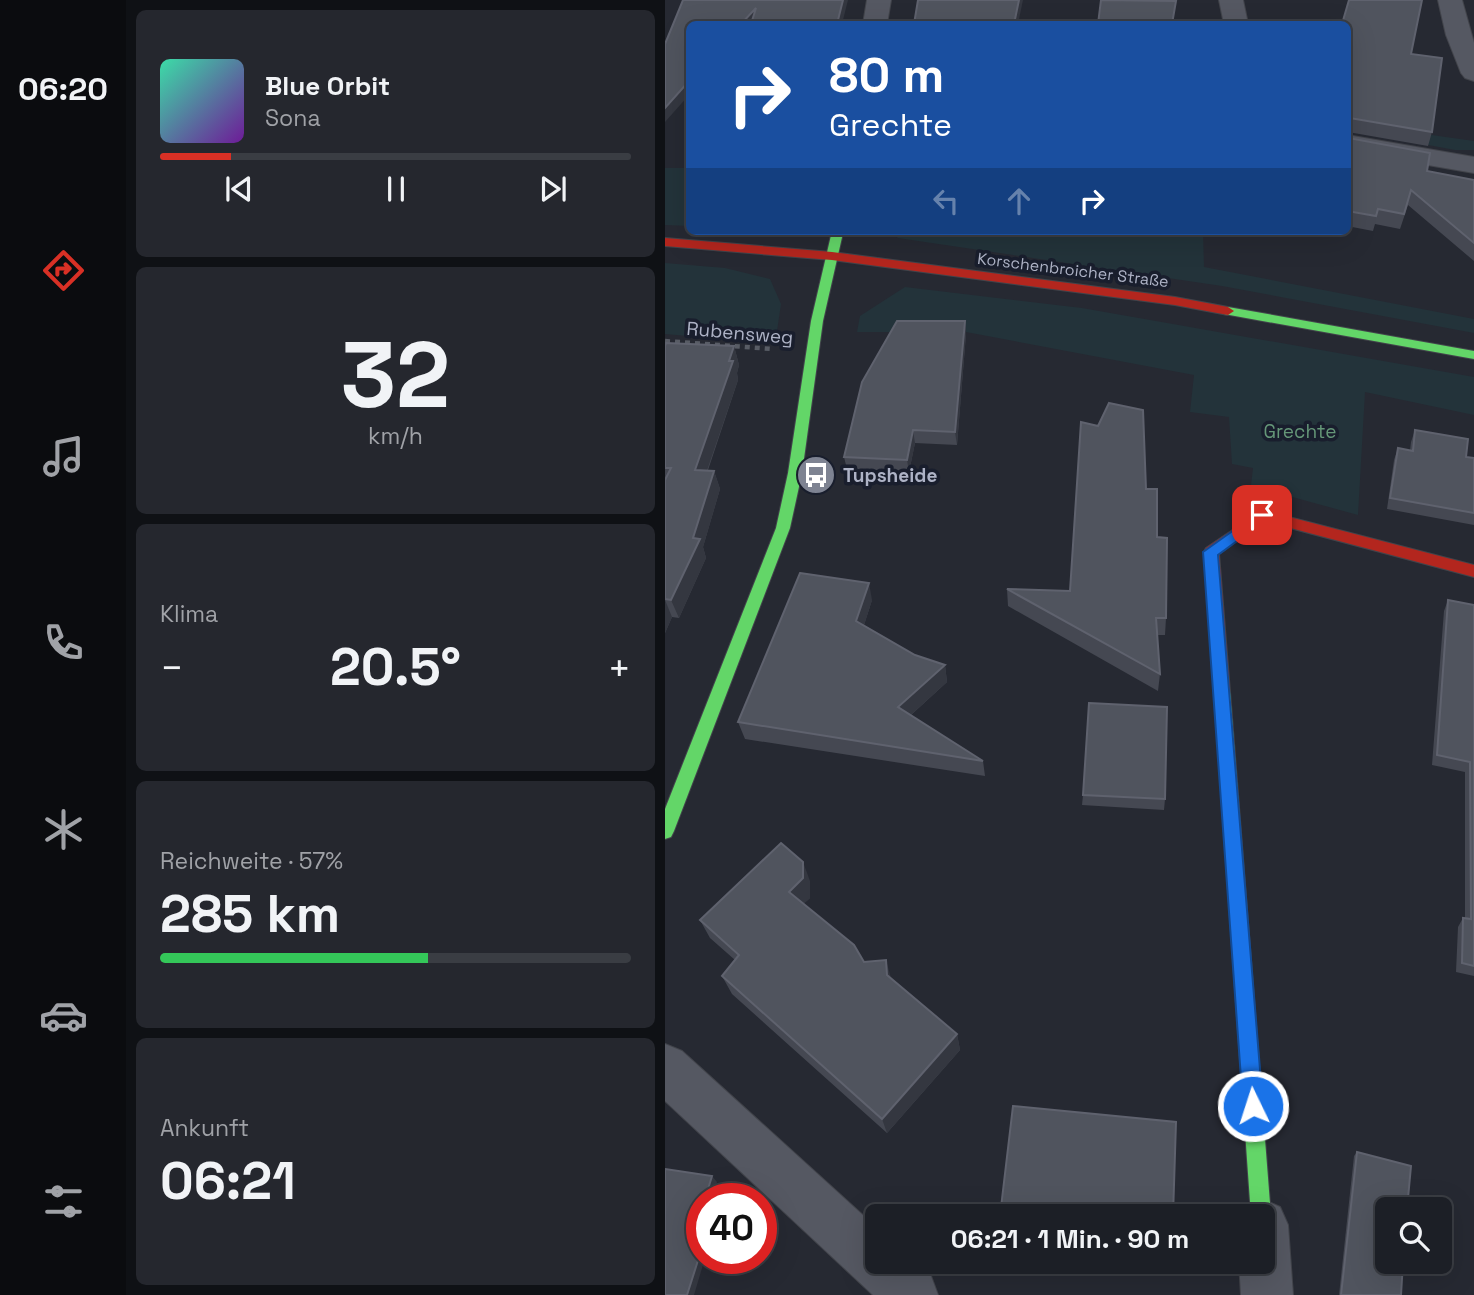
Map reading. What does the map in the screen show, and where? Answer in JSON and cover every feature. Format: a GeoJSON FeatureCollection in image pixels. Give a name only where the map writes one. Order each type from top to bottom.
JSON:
{"type":"FeatureCollection","features":[{"type":"Feature","properties":{"kind":"street"},"geometry":{"type":"LineString","coordinates":[[876,21],[879,0]]}},
{"type":"Feature","properties":{"kind":"street"},"geometry":{"type":"LineString","coordinates":[[1231,0],[1234,21]]}},
{"type":"Feature","properties":{"kind":"street"},"geometry":{"type":"LineString","coordinates":[[1450,0],[1458,35],[1474,73]]}},
{"type":"Feature","properties":{"kind":"street"},"geometry":{"type":"LineString","coordinates":[[1351,144],[1474,165]]}},
{"type":"Feature","properties":{"kind":"street"},"geometry":{"type":"LineString","coordinates":[[665,831],[783,528],[836,235]]}},
{"type":"Feature","properties":{"kind":"street","name":"Korschenbroicher Straße"},"geometry":{"type":"LineString","coordinates":[[665,242],[832,256],[1175,301],[1474,355]]}},
{"type":"Feature","properties":{"kind":"street"},"geometry":{"type":"LineString","coordinates":[[1260,1204],[1211,552],[1262,515],[1474,571]]}},
{"type":"Feature","properties":{"kind":"street"},"geometry":{"type":"LineString","coordinates":[[665,1068],[912,1295]]}},
{"type":"Feature","properties":{"kind":"street"},"geometry":{"type":"LineString","coordinates":[[1266,1274],[1267,1295]]}},
{"type":"Feature","properties":{"kind":"path","name":"Rubensweg"},"geometry":{"type":"LineString","coordinates":[[665,341],[813,352]]}},
{"type":"Feature","properties":{"kind":"green space"},"geometry":{"type":"Polygon","coordinates":[[[1351,124],[1474,141],[1474,150],[1455,150],[1351,131],[1351,124]]]}},
{"type":"Feature","properties":{"kind":"green space"},"geometry":{"type":"Polygon","coordinates":[[[665,168],[686,168],[686,226],[665,225],[665,168]]]}},
{"type":"Feature","properties":{"kind":"green space"},"geometry":{"type":"Polygon","coordinates":[[[895,235],[1203,235],[1204,267],[1474,319],[1474,333],[1222,286],[898,238],[895,235]]]}},
{"type":"Feature","properties":{"kind":"green space"},"geometry":{"type":"Polygon","coordinates":[[[665,263],[725,268],[770,279],[781,304],[776,338],[769,343],[665,334],[665,263]]]}},
{"type":"Feature","properties":{"kind":"green space","name":"Grechte"},"geometry":{"type":"Polygon","coordinates":[[[905,287],[1082,308],[1474,377],[1474,415],[1365,392],[1358,515],[1285,495],[1250,494],[1253,468],[1232,464],[1229,417],[1190,412],[1194,375],[966,332],[857,332],[860,316],[905,287]]]}},
{"type":"Feature","properties":{"kind":"building"},"geometry":{"type":"Polygon","coordinates":[[[683,0],[843,0],[838,21],[752,21],[756,8],[744,21],[686,21],[686,84],[665,108],[665,44],[683,0]]]}},
{"type":"Feature","properties":{"kind":"building"},"geometry":{"type":"Polygon","coordinates":[[[918,0],[1019,0],[1015,21],[914,21],[918,0]]]}},
{"type":"Feature","properties":{"kind":"building"},"geometry":{"type":"Polygon","coordinates":[[[1101,0],[1176,1],[1173,21],[1098,21],[1101,0]]]}},
{"type":"Feature","properties":{"kind":"building"},"geometry":{"type":"Polygon","coordinates":[[[1349,0],[1422,0],[1411,54],[1442,58],[1432,132],[1351,118],[1351,21],[1343,21],[1349,0]]]}},
{"type":"Feature","properties":{"kind":"building"},"geometry":{"type":"Polygon","coordinates":[[[1351,139],[1430,153],[1427,171],[1474,180],[1474,243],[1411,190],[1404,214],[1378,209],[1376,216],[1351,212],[1351,139]]]}},
{"type":"Feature","properties":{"kind":"building"},"geometry":{"type":"Polygon","coordinates":[[[897,321],[965,321],[955,432],[913,430],[907,460],[844,457],[862,382],[897,321]]]}},
{"type":"Feature","properties":{"kind":"building"},"geometry":{"type":"Polygon","coordinates":[[[666,343],[734,346],[729,361],[733,361],[695,470],[714,471],[693,538],[700,539],[671,600],[665,599],[665,480],[671,468],[665,468],[666,343]]]}},
{"type":"Feature","properties":{"kind":"building"},"geometry":{"type":"Polygon","coordinates":[[[1109,403],[1143,410],[1146,489],[1157,489],[1157,537],[1167,538],[1166,618],[1156,618],[1160,674],[1007,589],[1070,591],[1081,422],[1098,426],[1109,403]]]}},
{"type":"Feature","properties":{"kind":"building"},"geometry":{"type":"Polygon","coordinates":[[[1415,430],[1468,439],[1466,457],[1474,458],[1474,513],[1390,498],[1398,448],[1413,451],[1415,430]]]}},
{"type":"Feature","properties":{"kind":"building"},"geometry":{"type":"Polygon","coordinates":[[[800,573],[869,583],[856,621],[915,655],[945,665],[898,707],[983,761],[738,722],[800,573]]]}},
{"type":"Feature","properties":{"kind":"building"},"geometry":{"type":"Polygon","coordinates":[[[1448,600],[1474,605],[1474,966],[1462,963],[1463,918],[1471,919],[1470,762],[1437,755],[1448,600]]]}},
{"type":"Feature","properties":{"kind":"building"},"geometry":{"type":"Polygon","coordinates":[[[1089,703],[1167,707],[1165,799],[1083,795],[1089,703]]]}},
{"type":"Feature","properties":{"kind":"building"},"geometry":{"type":"Polygon","coordinates":[[[781,843],[803,862],[803,878],[789,892],[854,945],[864,962],[886,960],[887,975],[957,1034],[882,1119],[722,976],[739,955],[700,920],[781,843]]]}},
{"type":"Feature","properties":{"kind":"building"},"geometry":{"type":"Polygon","coordinates":[[[1013,1106],[1176,1122],[1173,1204],[1001,1204],[1013,1106]]]}},
{"type":"Feature","properties":{"kind":"building"},"geometry":{"type":"Polygon","coordinates":[[[1357,1152],[1411,1166],[1408,1197],[1375,1197],[1375,1274],[1402,1274],[1401,1295],[1341,1295],[1357,1152]]]}},
{"type":"Feature","properties":{"kind":"building"},"geometry":{"type":"Polygon","coordinates":[[[665,1169],[712,1176],[710,1183],[686,1183],[686,1274],[694,1274],[687,1295],[665,1295],[665,1169]]]}},
{"type":"Feature","properties":{"kind":"traffic: fast"},"geometry":{"type":"LineString","coordinates":[[665,831],[783,528],[795,473],[817,321],[837,235]]}},
{"type":"Feature","properties":{"kind":"traffic: fast"},"geometry":{"type":"LineString","coordinates":[[1228,311],[1474,355]]}},
{"type":"Feature","properties":{"kind":"traffic: fast"},"geometry":{"type":"LineString","coordinates":[[1222,692],[1260,1204]]}},
{"type":"Feature","properties":{"kind":"traffic: jam"},"geometry":{"type":"LineString","coordinates":[[665,242],[832,256],[1175,301],[1228,311]]}},
{"type":"Feature","properties":{"kind":"traffic: jam"},"geometry":{"type":"LineString","coordinates":[[1222,692],[1211,552],[1262,515],[1474,571]]}},
{"type":"Feature","properties":{"kind":"place","name":"Tupsheide"},"geometry":{"type":"Point","coordinates":[816,475]}},
{"type":"Feature","properties":{"kind":"route"},"geometry":{"type":"LineString","coordinates":[[1253,1106],[1211,552],[1262,515]]}}]}
